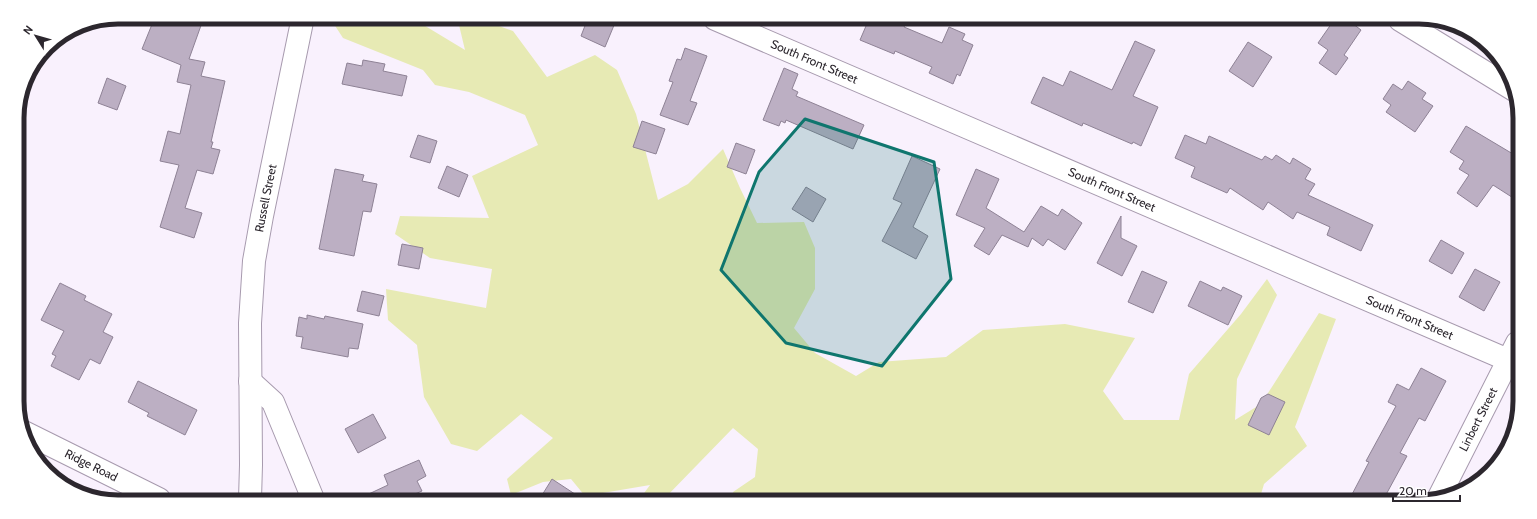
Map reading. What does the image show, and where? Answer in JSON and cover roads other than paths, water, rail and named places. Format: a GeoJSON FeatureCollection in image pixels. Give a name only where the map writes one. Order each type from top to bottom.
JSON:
{"type":"FeatureCollection","features":[{"type":"Feature","properties":{"kind":"street","name":"Russell Street"},"geometry":{"type":"LineString","coordinates":[[250,495],[252,465],[250,381],[251,308],[254,261],[302,24]]}},
{"type":"Feature","properties":{"kind":"street","name":"South Front Street"},"geometry":{"type":"LineString","coordinates":[[727,24],[1512,351]]}},
{"type":"Feature","properties":{"kind":"street"},"geometry":{"type":"LineString","coordinates":[[1407,24],[1507,86]]}},
{"type":"Feature","properties":{"kind":"street","name":"Linbert Street"},"geometry":{"type":"LineString","coordinates":[[1441,492],[1512,351]]}},
{"type":"Feature","properties":{"kind":"street"},"geometry":{"type":"LineString","coordinates":[[250,381],[273,402],[311,495]]}},
{"type":"Feature","properties":{"kind":"street","name":"Ridge Road"},"geometry":{"type":"LineString","coordinates":[[31,435],[151,495]]}}]}
